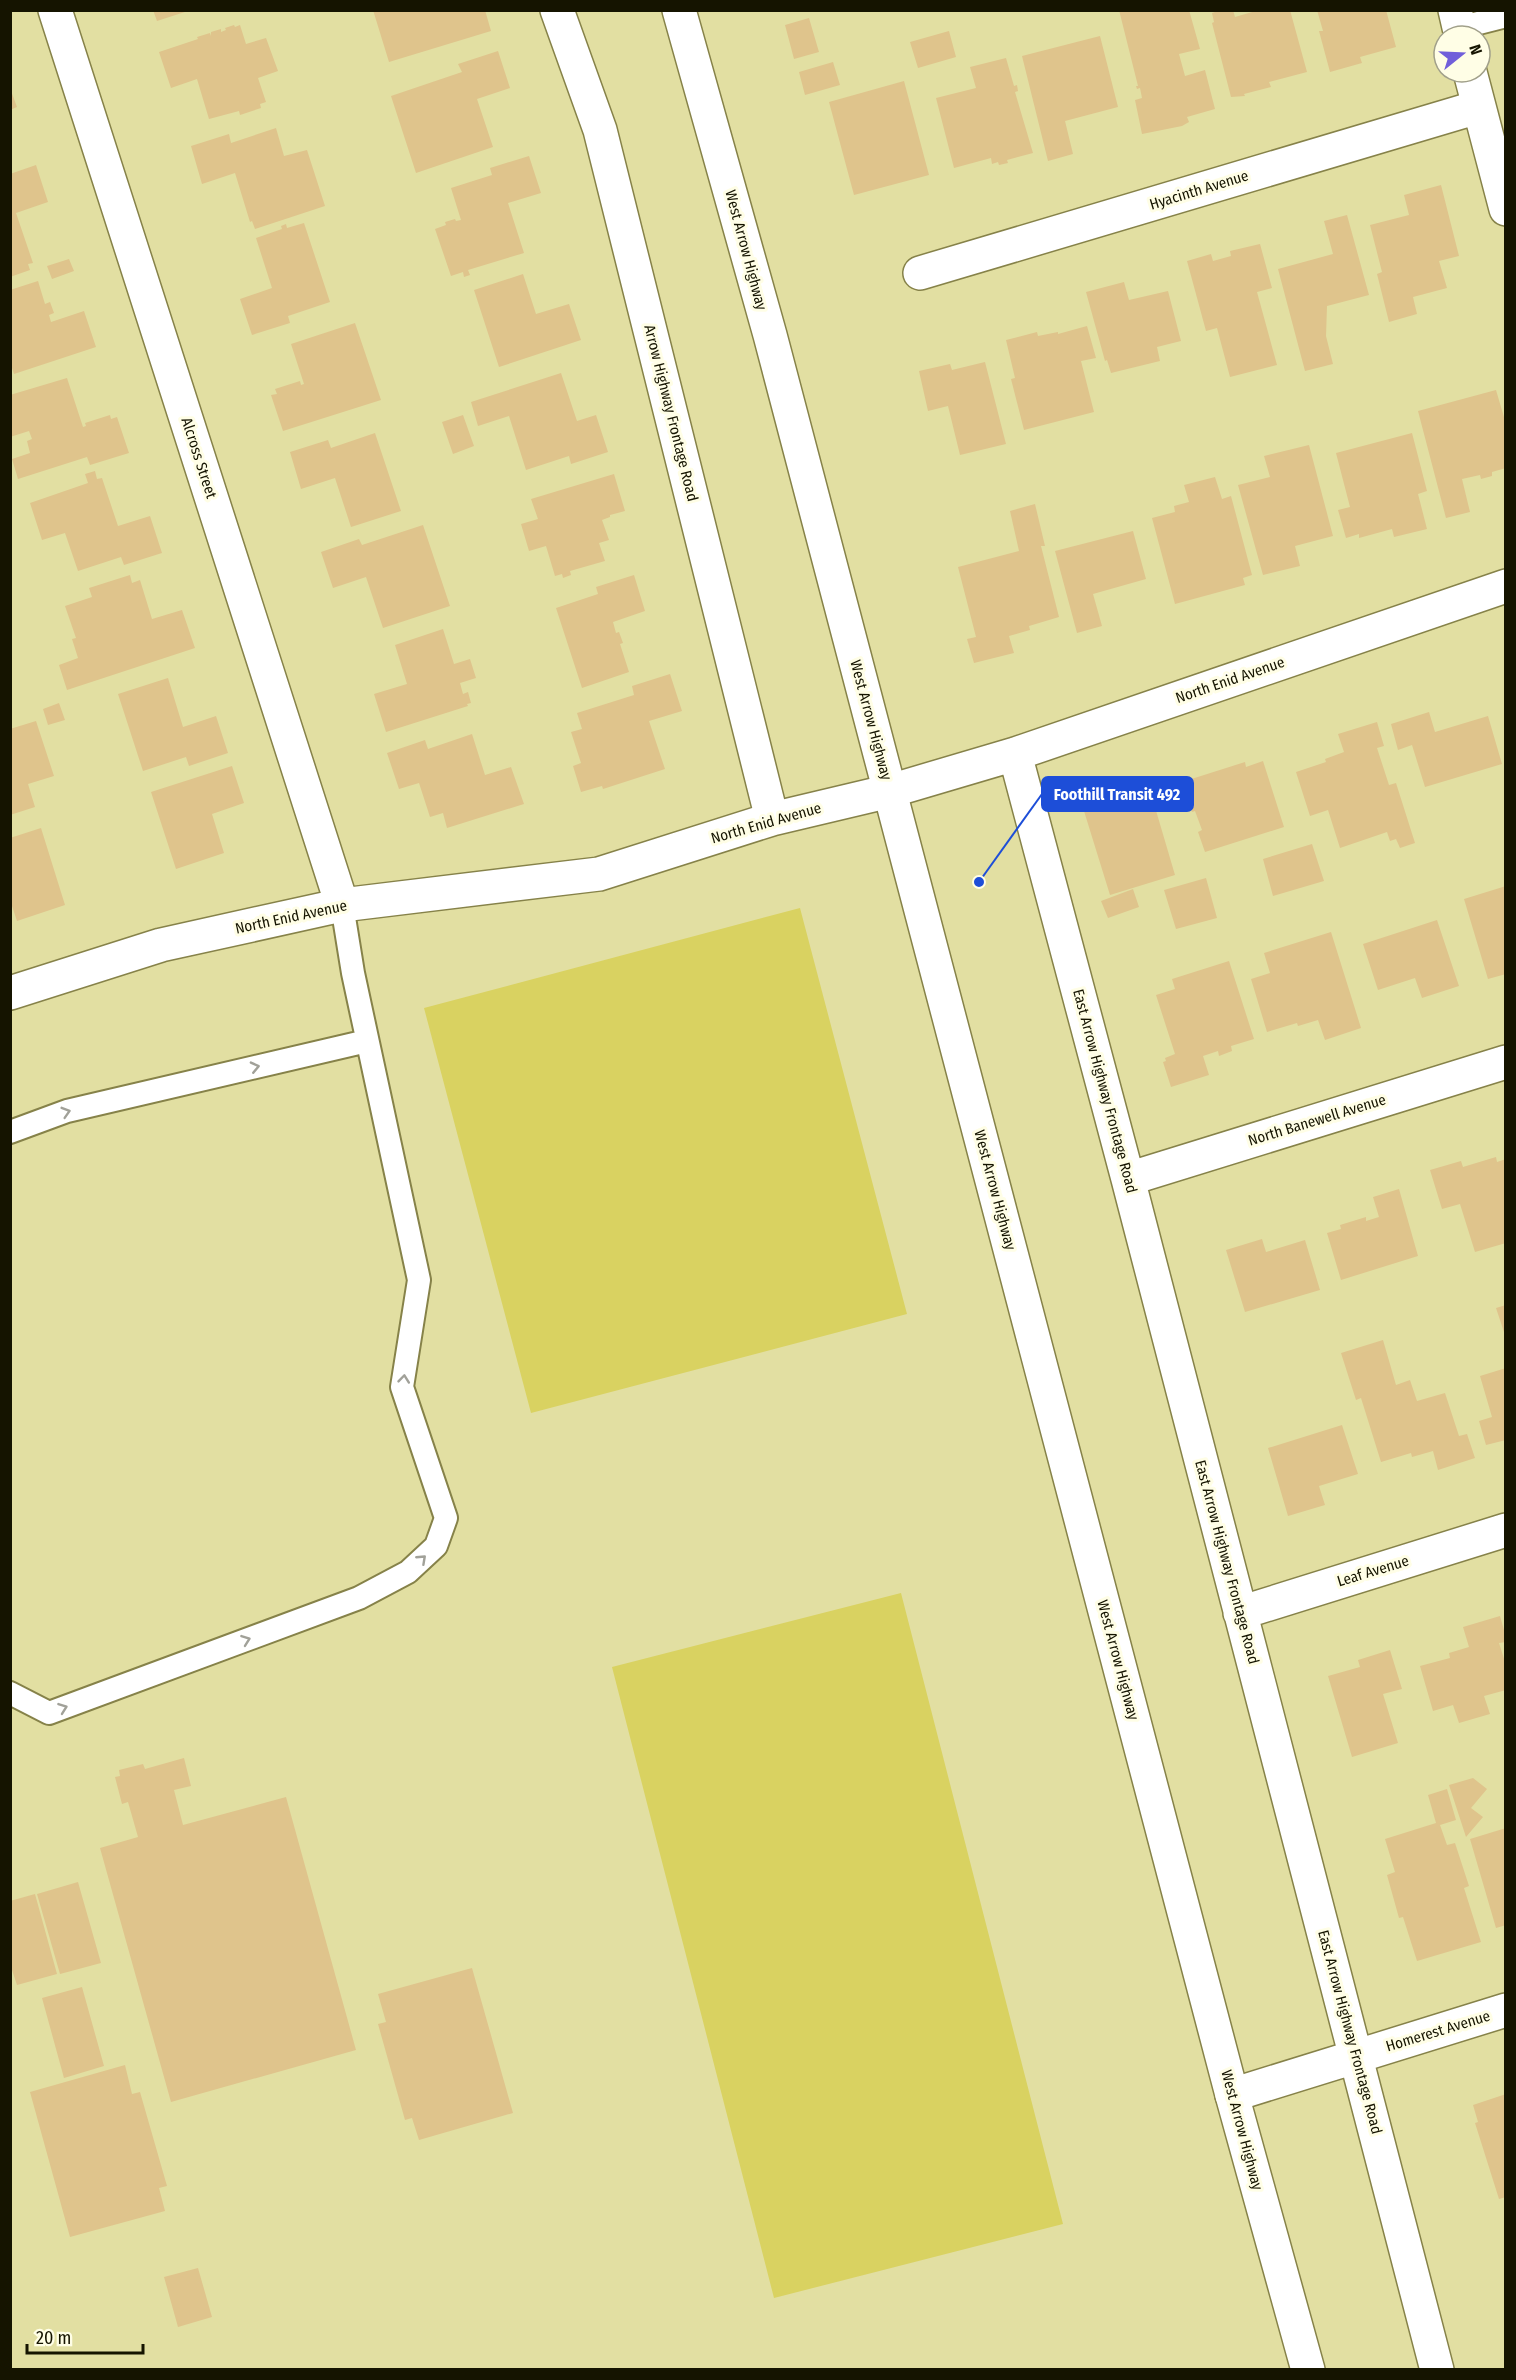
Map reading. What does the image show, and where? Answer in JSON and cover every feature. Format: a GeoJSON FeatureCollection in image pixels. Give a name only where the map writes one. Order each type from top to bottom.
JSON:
{"type":"FeatureCollection","features":[{"type":"Feature","properties":{"kind":"street","name":"Alcross Street"},"geometry":{"type":"LineString","coordinates":[[55,10],[342,905]]}},
{"type":"Feature","properties":{"kind":"street","name":"Arrow Highway Frontage Road"},"geometry":{"type":"LineString","coordinates":[[558,10],[600,130],[772,819]]}},
{"type":"Feature","properties":{"kind":"street","name":"West Arrow Highway"},"geometry":{"type":"LineString","coordinates":[[678,10],[770,335],[1232,2095],[1308,2370]]}},
{"type":"Feature","properties":{"kind":"street"},"geometry":{"type":"LineString","coordinates":[[1473,84],[1506,209]]}},
{"type":"Feature","properties":{"kind":"street","name":"Hyacinth Avenue"},"geometry":{"type":"LineString","coordinates":[[920,273],[1478,107]]}},
{"type":"Feature","properties":{"kind":"street","name":"North Enid Avenue"},"geometry":{"type":"LineString","coordinates":[[10,993],[162,945],[342,905],[599,874],[772,819],[890,791],[1015,754],[1506,585]]}},
{"type":"Feature","properties":{"kind":"street","name":"East Arrow Highway Frontage Road"},"geometry":{"type":"LineString","coordinates":[[1015,754],[1128,1179],[1437,2370]]}},
{"type":"Feature","properties":{"kind":"street","name":"North Banewell Avenue"},"geometry":{"type":"LineString","coordinates":[[1128,1179],[1506,1062]]}},
{"type":"Feature","properties":{"kind":"street","name":"Leaf Avenue"},"geometry":{"type":"LineString","coordinates":[[1239,1613],[1506,1530]]}},
{"type":"Feature","properties":{"kind":"street","name":"Homerest Avenue"},"geometry":{"type":"LineString","coordinates":[[1232,2095],[1506,2010]]}},
{"type":"Feature","properties":{"kind":"lane"},"geometry":{"type":"LineString","coordinates":[[1464,24],[1506,16]]}},
{"type":"Feature","properties":{"kind":"lane"},"geometry":{"type":"LineString","coordinates":[[10,1693],[49,1713],[359,1598],[408,1572],[436,1546],[446,1518],[402,1388],[419,1280],[352,973],[342,905]]}},
{"type":"Feature","properties":{"kind":"lane"},"geometry":{"type":"LineString","coordinates":[[10,1132],[67,1111],[367,1041]]}},
{"type":"Feature","properties":{"kind":"shaded area"},"geometry":{"type":"Polygon","coordinates":[[[800,908],[907,1314],[531,1413],[424,1008],[800,908]]]}},
{"type":"Feature","properties":{"kind":"shaded area"},"geometry":{"type":"Polygon","coordinates":[[[901,1593],[1063,2224],[774,2298],[612,1667],[901,1593]]]}},
{"type":"Feature","properties":{"kind":"building"},"geometry":{"type":"Polygon","coordinates":[[[153,10],[188,10],[188,11],[157,21],[153,10]]]}},
{"type":"Feature","properties":{"kind":"building"},"geometry":{"type":"Polygon","coordinates":[[[373,10],[485,10],[491,31],[389,62],[373,10]]]}},
{"type":"Feature","properties":{"kind":"building"},"geometry":{"type":"Polygon","coordinates":[[[1119,10],[1189,10],[1200,49],[1179,54],[1185,76],[1205,70],[1215,109],[1187,117],[1189,122],[1182,126],[1142,134],[1135,100],[1142,98],[1140,88],[1137,89],[1136,86],[1138,86],[1119,10]]]}},
{"type":"Feature","properties":{"kind":"building"},"geometry":{"type":"Polygon","coordinates":[[[1233,10],[1235,17],[1259,10],[1290,10],[1307,72],[1269,82],[1271,87],[1244,94],[1245,96],[1231,97],[1212,23],[1214,22],[1212,13],[1233,10]]]}},
{"type":"Feature","properties":{"kind":"building"},"geometry":{"type":"Polygon","coordinates":[[[1317,10],[1386,10],[1396,47],[1360,57],[1362,63],[1330,72],[1319,31],[1323,31],[1317,10]]]}},
{"type":"Feature","properties":{"kind":"building"},"geometry":{"type":"Polygon","coordinates":[[[809,18],[819,52],[794,59],[785,25],[809,18]]]}},
{"type":"Feature","properties":{"kind":"building"},"geometry":{"type":"Polygon","coordinates":[[[234,25],[235,27],[240,25],[246,44],[266,38],[278,71],[258,78],[266,102],[260,104],[261,108],[240,115],[239,111],[209,119],[197,79],[171,88],[159,52],[210,33],[211,36],[211,32],[221,29],[221,32],[234,25]]]}},
{"type":"Feature","properties":{"kind":"building"},"geometry":{"type":"Polygon","coordinates":[[[949,31],[956,57],[918,68],[910,42],[949,31]]]}},
{"type":"Feature","properties":{"kind":"building"},"geometry":{"type":"Polygon","coordinates":[[[1100,36],[1118,107],[1065,121],[1073,154],[1048,161],[1022,56],[1100,36]]]}},
{"type":"Feature","properties":{"kind":"building"},"geometry":{"type":"Polygon","coordinates":[[[498,51],[510,88],[477,99],[493,147],[416,173],[391,96],[462,72],[458,64],[498,51]]]}},
{"type":"Feature","properties":{"kind":"building"},"geometry":{"type":"Polygon","coordinates":[[[1006,58],[1014,86],[1017,85],[1018,91],[1015,92],[1033,153],[1007,160],[1008,163],[999,165],[998,162],[992,164],[991,158],[954,168],[936,98],[976,88],[970,67],[1006,58]]]}},
{"type":"Feature","properties":{"kind":"building"},"geometry":{"type":"Polygon","coordinates":[[[833,62],[840,85],[805,95],[799,72],[833,62]]]}},
{"type":"Feature","properties":{"kind":"building"},"geometry":{"type":"Polygon","coordinates":[[[904,81],[929,175],[854,195],[829,102],[904,81]]]}},
{"type":"Feature","properties":{"kind":"building"},"geometry":{"type":"Polygon","coordinates":[[[10,88],[17,107],[10,110],[10,88]]]}},
{"type":"Feature","properties":{"kind":"building"},"geometry":{"type":"Polygon","coordinates":[[[276,128],[284,156],[307,150],[325,206],[255,229],[252,221],[250,222],[235,173],[202,184],[191,146],[229,134],[231,143],[276,128]]]}},
{"type":"Feature","properties":{"kind":"building"},"geometry":{"type":"Polygon","coordinates":[[[529,156],[541,193],[508,203],[524,253],[468,270],[470,275],[464,277],[463,272],[451,276],[435,229],[446,225],[445,222],[461,220],[451,188],[492,175],[490,168],[529,156]]]}},
{"type":"Feature","properties":{"kind":"building"},"geometry":{"type":"Polygon","coordinates":[[[36,165],[48,202],[16,213],[33,263],[28,264],[30,270],[10,277],[10,174],[36,165]]]}},
{"type":"Feature","properties":{"kind":"building"},"geometry":{"type":"Polygon","coordinates":[[[1441,185],[1459,256],[1439,261],[1447,288],[1413,297],[1417,314],[1389,322],[1377,274],[1382,272],[1370,225],[1409,215],[1404,195],[1441,185]]]}},
{"type":"Feature","properties":{"kind":"building"},"geometry":{"type":"Polygon","coordinates":[[[1347,215],[1369,295],[1327,306],[1326,336],[1333,364],[1305,371],[1278,269],[1333,254],[1324,221],[1347,215]]]}},
{"type":"Feature","properties":{"kind":"building"},"geometry":{"type":"Polygon","coordinates":[[[304,223],[330,302],[288,316],[290,323],[252,335],[240,299],[272,288],[256,238],[282,229],[281,226],[286,224],[287,228],[304,223]]]}},
{"type":"Feature","properties":{"kind":"building"},"geometry":{"type":"Polygon","coordinates":[[[1260,244],[1272,288],[1257,292],[1277,365],[1230,377],[1217,328],[1206,331],[1187,261],[1211,254],[1213,261],[1231,256],[1230,251],[1260,244]]]}},
{"type":"Feature","properties":{"kind":"building"},"geometry":{"type":"Polygon","coordinates":[[[69,259],[74,271],[52,279],[47,266],[69,259]]]}},
{"type":"Feature","properties":{"kind":"building"},"geometry":{"type":"Polygon","coordinates":[[[523,274],[536,314],[569,304],[581,340],[499,367],[474,290],[523,274]]]}},
{"type":"Feature","properties":{"kind":"building"},"geometry":{"type":"Polygon","coordinates":[[[38,281],[45,304],[50,302],[54,313],[49,315],[51,322],[84,311],[96,347],[14,374],[10,362],[10,290],[38,281]]]}},
{"type":"Feature","properties":{"kind":"building"},"geometry":{"type":"Polygon","coordinates":[[[1124,282],[1129,300],[1168,291],[1181,341],[1157,347],[1160,361],[1111,373],[1107,360],[1105,361],[1086,292],[1124,282]]]}},
{"type":"Feature","properties":{"kind":"building"},"geometry":{"type":"Polygon","coordinates":[[[355,323],[381,400],[283,431],[271,395],[277,394],[275,389],[300,381],[301,385],[304,384],[291,344],[355,323]]]}},
{"type":"Feature","properties":{"kind":"building"},"geometry":{"type":"Polygon","coordinates":[[[1087,326],[1096,358],[1081,361],[1094,412],[1024,430],[1011,379],[1015,378],[1006,340],[1037,332],[1038,336],[1058,332],[1058,334],[1087,326]]]}},
{"type":"Feature","properties":{"kind":"building"},"geometry":{"type":"Polygon","coordinates":[[[985,362],[1006,444],[960,455],[948,406],[928,411],[919,371],[950,364],[952,370],[985,362]]]}},
{"type":"Feature","properties":{"kind":"building"},"geometry":{"type":"Polygon","coordinates":[[[561,373],[577,421],[596,415],[608,452],[571,464],[569,456],[526,470],[509,416],[478,426],[471,402],[561,373]]]}},
{"type":"Feature","properties":{"kind":"building"},"geometry":{"type":"Polygon","coordinates":[[[67,378],[83,427],[86,426],[85,423],[110,415],[111,419],[117,417],[129,453],[90,465],[87,457],[18,479],[12,459],[30,453],[27,441],[32,439],[29,431],[10,437],[10,395],[67,378]]]}},
{"type":"Feature","properties":{"kind":"building"},"geometry":{"type":"Polygon","coordinates":[[[1496,390],[1506,424],[1506,468],[1492,472],[1492,476],[1481,479],[1480,475],[1462,479],[1470,512],[1446,518],[1418,411],[1496,390]]]}},
{"type":"Feature","properties":{"kind":"building"},"geometry":{"type":"Polygon","coordinates":[[[463,415],[474,446],[453,454],[442,422],[463,415]]]}},
{"type":"Feature","properties":{"kind":"building"},"geometry":{"type":"Polygon","coordinates":[[[375,433],[401,511],[351,527],[335,478],[301,489],[290,452],[328,440],[331,448],[375,433]]]}},
{"type":"Feature","properties":{"kind":"building"},"geometry":{"type":"Polygon","coordinates":[[[1412,433],[1427,491],[1418,494],[1427,529],[1394,537],[1392,529],[1359,538],[1359,534],[1346,538],[1338,510],[1350,507],[1336,453],[1412,433]]]}},
{"type":"Feature","properties":{"kind":"building"},"geometry":{"type":"Polygon","coordinates":[[[1309,445],[1333,536],[1295,546],[1300,566],[1263,575],[1238,485],[1270,477],[1264,456],[1309,445]]]}},
{"type":"Feature","properties":{"kind":"building"},"geometry":{"type":"Polygon","coordinates":[[[95,471],[97,479],[102,478],[118,526],[150,516],[162,553],[124,565],[121,557],[78,571],[65,533],[42,540],[30,503],[88,483],[85,474],[95,471]]]}},
{"type":"Feature","properties":{"kind":"building"},"geometry":{"type":"Polygon","coordinates":[[[614,474],[625,511],[602,520],[609,540],[599,543],[605,561],[570,571],[571,575],[563,578],[562,574],[555,576],[546,546],[529,551],[521,524],[538,519],[531,499],[614,474]]]}},
{"type":"Feature","properties":{"kind":"building"},"geometry":{"type":"Polygon","coordinates":[[[1215,477],[1222,499],[1231,496],[1252,575],[1243,578],[1245,585],[1175,604],[1152,518],[1175,512],[1174,506],[1189,502],[1184,485],[1215,477]]]}},
{"type":"Feature","properties":{"kind":"building"},"geometry":{"type":"Polygon","coordinates":[[[1035,504],[1045,546],[1041,546],[1059,617],[1029,626],[1030,630],[1009,636],[1014,653],[974,663],[967,639],[976,637],[958,567],[1019,551],[1010,511],[1035,504]]]}},
{"type":"Feature","properties":{"kind":"building"},"geometry":{"type":"Polygon","coordinates":[[[423,525],[450,606],[383,628],[366,577],[333,588],[321,552],[359,539],[362,545],[423,525]]]}},
{"type":"Feature","properties":{"kind":"building"},"geometry":{"type":"Polygon","coordinates":[[[1133,531],[1146,579],[1093,594],[1102,626],[1077,633],[1055,551],[1133,531]]]}},
{"type":"Feature","properties":{"kind":"building"},"geometry":{"type":"Polygon","coordinates":[[[130,575],[132,583],[140,580],[152,619],[182,610],[195,648],[67,690],[59,665],[78,658],[72,639],[76,638],[65,606],[92,597],[89,588],[130,575]]]}},
{"type":"Feature","properties":{"kind":"building"},"geometry":{"type":"Polygon","coordinates":[[[634,575],[645,611],[613,622],[616,633],[619,632],[623,643],[620,644],[629,672],[582,688],[556,608],[598,594],[596,587],[634,575]]]}},
{"type":"Feature","properties":{"kind":"building"},"geometry":{"type":"Polygon","coordinates":[[[443,629],[454,664],[470,659],[476,678],[460,683],[463,694],[468,692],[471,703],[467,704],[468,706],[386,732],[374,694],[407,684],[395,645],[443,629]]]}},
{"type":"Feature","properties":{"kind":"building"},"geometry":{"type":"Polygon","coordinates":[[[670,674],[682,711],[649,721],[665,769],[603,789],[602,786],[581,792],[573,766],[581,763],[571,732],[582,729],[577,713],[634,695],[632,686],[670,674]]]}},
{"type":"Feature","properties":{"kind":"building"},"geometry":{"type":"Polygon","coordinates":[[[168,678],[183,727],[216,716],[228,753],[189,766],[186,757],[143,771],[118,694],[168,678]]]}},
{"type":"Feature","properties":{"kind":"building"},"geometry":{"type":"Polygon","coordinates":[[[59,703],[65,720],[48,725],[43,709],[59,703]]]}},
{"type":"Feature","properties":{"kind":"building"},"geometry":{"type":"Polygon","coordinates":[[[1429,712],[1435,732],[1488,716],[1502,764],[1425,787],[1412,745],[1398,750],[1391,724],[1429,712]]]}},
{"type":"Feature","properties":{"kind":"building"},"geometry":{"type":"Polygon","coordinates":[[[36,721],[54,776],[28,784],[35,807],[10,815],[10,729],[36,721]]]}},
{"type":"Feature","properties":{"kind":"building"},"geometry":{"type":"Polygon","coordinates":[[[1377,722],[1384,746],[1377,748],[1389,785],[1396,783],[1415,843],[1400,848],[1396,839],[1390,841],[1387,832],[1340,848],[1328,810],[1310,816],[1296,772],[1326,762],[1325,759],[1344,752],[1338,734],[1377,722]]]}},
{"type":"Feature","properties":{"kind":"building"},"geometry":{"type":"Polygon","coordinates":[[[472,734],[485,775],[511,767],[524,804],[447,828],[443,813],[430,817],[419,783],[399,789],[387,753],[425,740],[428,749],[472,734]]]}},
{"type":"Feature","properties":{"kind":"building"},"geometry":{"type":"Polygon","coordinates":[[[1263,761],[1284,827],[1205,852],[1198,832],[1202,830],[1195,811],[1192,812],[1182,782],[1245,762],[1246,767],[1263,761]]]}},
{"type":"Feature","properties":{"kind":"building"},"geometry":{"type":"Polygon","coordinates":[[[232,766],[244,803],[212,814],[224,853],[176,869],[151,792],[232,766]]]}},
{"type":"Feature","properties":{"kind":"building"},"geometry":{"type":"Polygon","coordinates":[[[1152,797],[1175,875],[1110,895],[1084,811],[1116,801],[1118,808],[1152,797]]]}},
{"type":"Feature","properties":{"kind":"building"},"geometry":{"type":"Polygon","coordinates":[[[41,828],[65,905],[17,921],[10,900],[10,838],[41,828]]]}},
{"type":"Feature","properties":{"kind":"building"},"geometry":{"type":"Polygon","coordinates":[[[1312,844],[1324,881],[1273,896],[1263,859],[1312,844]]]}},
{"type":"Feature","properties":{"kind":"building"},"geometry":{"type":"Polygon","coordinates":[[[1206,878],[1217,918],[1176,929],[1164,890],[1206,878]]]}},
{"type":"Feature","properties":{"kind":"building"},"geometry":{"type":"Polygon","coordinates":[[[1506,886],[1506,974],[1488,979],[1464,899],[1506,886]]]}},
{"type":"Feature","properties":{"kind":"building"},"geometry":{"type":"Polygon","coordinates":[[[1133,889],[1139,907],[1108,918],[1101,901],[1133,889]]]}},
{"type":"Feature","properties":{"kind":"building"},"geometry":{"type":"Polygon","coordinates":[[[1437,920],[1459,986],[1422,998],[1415,978],[1378,990],[1363,944],[1437,920]]]}},
{"type":"Feature","properties":{"kind":"building"},"geometry":{"type":"Polygon","coordinates":[[[1331,932],[1361,1028],[1325,1040],[1318,1020],[1298,1026],[1297,1023],[1267,1032],[1251,979],[1270,973],[1264,953],[1331,932]]]}},
{"type":"Feature","properties":{"kind":"building"},"geometry":{"type":"Polygon","coordinates":[[[1229,961],[1254,1039],[1231,1046],[1232,1051],[1219,1056],[1218,1051],[1203,1056],[1209,1075],[1171,1087],[1163,1062],[1166,1061],[1165,1058],[1175,1054],[1156,995],[1175,989],[1172,979],[1229,961]]]}},
{"type":"Feature","properties":{"kind":"building"},"geometry":{"type":"Polygon","coordinates":[[[1496,1157],[1497,1162],[1506,1159],[1506,1243],[1475,1252],[1460,1204],[1442,1209],[1430,1170],[1461,1161],[1463,1167],[1496,1157]]]}},
{"type":"Feature","properties":{"kind":"building"},"geometry":{"type":"Polygon","coordinates":[[[1399,1189],[1418,1256],[1341,1280],[1327,1233],[1341,1229],[1340,1225],[1366,1217],[1366,1221],[1379,1217],[1373,1197],[1399,1189]]]}},
{"type":"Feature","properties":{"kind":"building"},"geometry":{"type":"Polygon","coordinates":[[[1262,1239],[1266,1252],[1305,1240],[1320,1290],[1245,1312],[1226,1250],[1262,1239]]]}},
{"type":"Feature","properties":{"kind":"building"},"geometry":{"type":"Polygon","coordinates":[[[1506,1305],[1506,1334],[1505,1335],[1496,1308],[1506,1305]]]}},
{"type":"Feature","properties":{"kind":"building"},"geometry":{"type":"Polygon","coordinates":[[[1383,1340],[1396,1385],[1410,1380],[1417,1401],[1445,1393],[1459,1436],[1467,1434],[1475,1458],[1438,1470],[1433,1451],[1412,1457],[1411,1453],[1381,1462],[1361,1398],[1356,1400],[1341,1353],[1383,1340]]]}},
{"type":"Feature","properties":{"kind":"building"},"geometry":{"type":"Polygon","coordinates":[[[1506,1368],[1506,1440],[1486,1445],[1479,1421],[1492,1417],[1480,1376],[1506,1368]]]}},
{"type":"Feature","properties":{"kind":"building"},"geometry":{"type":"Polygon","coordinates":[[[1342,1425],[1358,1474],[1319,1486],[1325,1505],[1288,1516],[1268,1448],[1342,1425]]]}},
{"type":"Feature","properties":{"kind":"building"},"geometry":{"type":"Polygon","coordinates":[[[1500,1616],[1506,1637],[1506,1642],[1499,1643],[1506,1665],[1506,1690],[1484,1696],[1490,1714],[1459,1723],[1453,1705],[1433,1711],[1420,1666],[1450,1658],[1449,1653],[1469,1647],[1463,1627],[1500,1616]]]}},
{"type":"Feature","properties":{"kind":"building"},"geometry":{"type":"Polygon","coordinates":[[[1390,1650],[1402,1689],[1383,1694],[1398,1743],[1352,1757],[1328,1676],[1360,1667],[1358,1660],[1390,1650]]]}},
{"type":"Feature","properties":{"kind":"building"},"geometry":{"type":"Polygon","coordinates":[[[184,1758],[191,1786],[174,1790],[183,1825],[286,1797],[356,2050],[171,2102],[100,1848],[138,1837],[128,1802],[122,1804],[115,1777],[120,1776],[119,1770],[143,1764],[145,1769],[184,1758]]]}},
{"type":"Feature","properties":{"kind":"building"},"geometry":{"type":"Polygon","coordinates":[[[1473,1778],[1487,1789],[1471,1808],[1483,1817],[1466,1837],[1449,1785],[1473,1778]]]}},
{"type":"Feature","properties":{"kind":"building"},"geometry":{"type":"Polygon","coordinates":[[[1447,1789],[1456,1820],[1440,1825],[1447,1845],[1455,1843],[1469,1886],[1464,1888],[1481,1942],[1417,1961],[1403,1917],[1399,1918],[1387,1875],[1395,1872],[1385,1839],[1436,1823],[1428,1795],[1447,1789]]]}},
{"type":"Feature","properties":{"kind":"building"},"geometry":{"type":"Polygon","coordinates":[[[1506,1828],[1506,1925],[1496,1928],[1470,1839],[1506,1828]]]}},
{"type":"Feature","properties":{"kind":"building"},"geometry":{"type":"Polygon","coordinates":[[[78,1882],[101,1963],[60,1974],[37,1894],[78,1882]]]}},
{"type":"Feature","properties":{"kind":"building"},"geometry":{"type":"Polygon","coordinates":[[[35,1894],[57,1974],[17,1985],[10,1964],[10,1901],[35,1894]]]}},
{"type":"Feature","properties":{"kind":"building"},"geometry":{"type":"Polygon","coordinates":[[[472,1968],[513,2113],[419,2140],[412,2118],[405,2120],[378,2024],[386,2022],[378,1994],[472,1968]]]}},
{"type":"Feature","properties":{"kind":"building"},"geometry":{"type":"Polygon","coordinates":[[[82,1987],[104,2066],[64,2078],[42,1998],[82,1987]]]}},
{"type":"Feature","properties":{"kind":"building"},"geometry":{"type":"Polygon","coordinates":[[[125,2065],[132,2094],[140,2092],[167,2186],[159,2188],[165,2211],[70,2237],[30,2092],[125,2065]]]}},
{"type":"Feature","properties":{"kind":"building"},"geometry":{"type":"Polygon","coordinates":[[[1506,2094],[1506,2197],[1499,2199],[1475,2123],[1478,2122],[1473,2105],[1506,2094]]]}},
{"type":"Feature","properties":{"kind":"building"},"geometry":{"type":"Polygon","coordinates":[[[198,2268],[212,2317],[178,2327],[164,2277],[198,2268]]]}},
{"type":"Feature","properties":{"kind":"place","name":"Foothill Transit 492"},"geometry":{"type":"Point","coordinates":[979,882]}}]}
